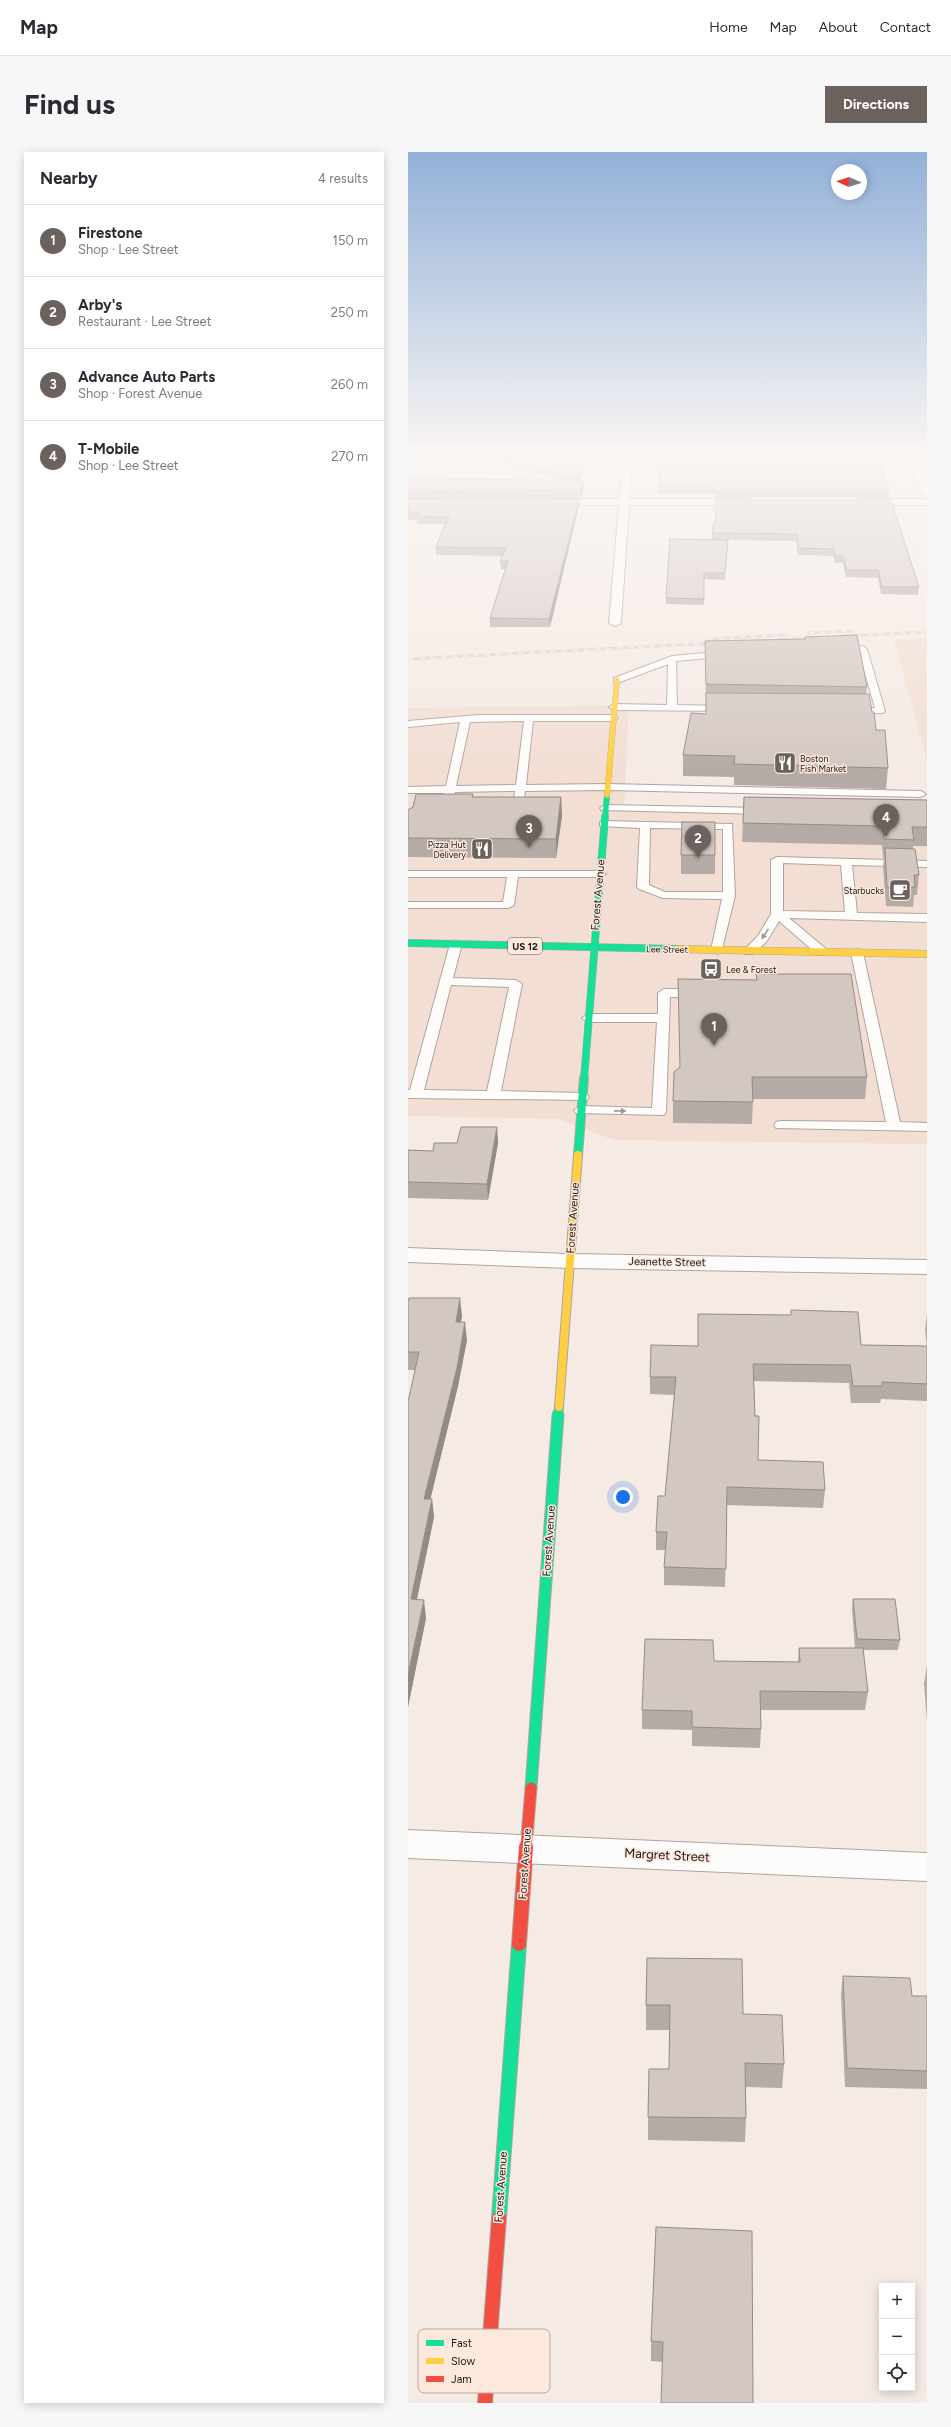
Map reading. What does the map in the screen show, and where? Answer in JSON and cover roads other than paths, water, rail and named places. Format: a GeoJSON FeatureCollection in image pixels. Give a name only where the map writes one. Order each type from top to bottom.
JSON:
{"type":"FeatureCollection","features":[{"type":"Feature","properties":{"kind":"street"},"geometry":{"type":"LineString","coordinates":[[615,623],[620,561]]}},
{"type":"Feature","properties":{"kind":"street","name":"Forest Avenue"},"geometry":{"type":"LineString","coordinates":[[490,2329],[581,1104],[593,948],[617,680]]}},
{"type":"Feature","properties":{"kind":"street","name":"Lee Street"},"geometry":{"type":"LineString","coordinates":[[408,943],[927,954]]}},
{"type":"Feature","properties":{"kind":"street","name":"Jeanette Street"},"geometry":{"type":"LineString","coordinates":[[408,1255],[570,1261],[927,1267]]}},
{"type":"Feature","properties":{"kind":"street","name":"Margret Street"},"geometry":{"type":"LineString","coordinates":[[408,1844],[927,1867]]}},
{"type":"Feature","properties":{"kind":"street","name":"Forest Avenue"},"geometry":{"type":"LineString","coordinates":[[485,2403],[486,2393]]}},
{"type":"Feature","properties":{"kind":"lane"},"geometry":{"type":"LineString","coordinates":[[826,650],[863,649],[880,711],[840,711]]}},
{"type":"Feature","properties":{"kind":"lane"},"geometry":{"type":"LineString","coordinates":[[617,680],[672,658],[740,653]]}},
{"type":"Feature","properties":{"kind":"lane"},"geometry":{"type":"LineString","coordinates":[[672,658],[672,708]]}},
{"type":"Feature","properties":{"kind":"lane"},"geometry":{"type":"LineString","coordinates":[[614,708],[736,709]]}},
{"type":"Feature","properties":{"kind":"lane"},"geometry":{"type":"LineString","coordinates":[[510,806],[517,806],[529,718]]}},
{"type":"Feature","properties":{"kind":"lane"},"geometry":{"type":"LineString","coordinates":[[408,724],[466,719],[613,718]]}},
{"type":"Feature","properties":{"kind":"lane"},"geometry":{"type":"LineString","coordinates":[[447,805],[466,719]]}},
{"type":"Feature","properties":{"kind":"lane"},"geometry":{"type":"LineString","coordinates":[[408,790],[607,787],[921,794]]}},
{"type":"Feature","properties":{"kind":"lane"},"geometry":{"type":"LineString","coordinates":[[606,808],[776,812]]}},
{"type":"Feature","properties":{"kind":"lane"},"geometry":{"type":"LineString","coordinates":[[604,824],[728,826],[730,896],[717,950]]}},
{"type":"Feature","properties":{"kind":"lane"},"geometry":{"type":"LineString","coordinates":[[645,825],[643,886],[663,895],[730,896]]}},
{"type":"Feature","properties":{"kind":"lane"},"geometry":{"type":"LineString","coordinates":[[749,951],[763,938],[778,914],[778,860],[927,864]]}},
{"type":"Feature","properties":{"kind":"lane"},"geometry":{"type":"LineString","coordinates":[[846,862],[851,916]]}},
{"type":"Feature","properties":{"kind":"lane"},"geometry":{"type":"LineString","coordinates":[[408,874],[600,874]]}},
{"type":"Feature","properties":{"kind":"lane"},"geometry":{"type":"LineString","coordinates":[[408,905],[508,905],[514,874]]}},
{"type":"Feature","properties":{"kind":"lane"},"geometry":{"type":"LineString","coordinates":[[778,914],[927,918]]}},
{"type":"Feature","properties":{"kind":"lane"},"geometry":{"type":"LineString","coordinates":[[778,914],[822,952]]}},
{"type":"Feature","properties":{"kind":"lane"},"geometry":{"type":"LineString","coordinates":[[456,944],[412,1094],[493,1096],[659,1112],[664,993],[710,993]]}},
{"type":"Feature","properties":{"kind":"lane"},"geometry":{"type":"LineString","coordinates":[[857,953],[894,1126]]}},
{"type":"Feature","properties":{"kind":"lane"},"geometry":{"type":"LineString","coordinates":[[446,981],[516,984],[493,1096]]}},
{"type":"Feature","properties":{"kind":"lane"},"geometry":{"type":"LineString","coordinates":[[588,1018],[664,1018]]}},
{"type":"Feature","properties":{"kind":"lane"},"geometry":{"type":"LineString","coordinates":[[781,1125],[927,1127]]}},
{"type":"Feature","properties":{"kind":"railway"},"geometry":{"type":"LineString","coordinates":[[809,633],[851,631]]}},
{"type":"Feature","properties":{"kind":"railway"},"geometry":{"type":"LineString","coordinates":[[845,636],[927,632]]}},
{"type":"Feature","properties":{"kind":"railway"},"geometry":{"type":"LineString","coordinates":[[707,639],[785,635]]}},
{"type":"Feature","properties":{"kind":"railway"},"geometry":{"type":"LineString","coordinates":[[777,640],[817,638]]}},
{"type":"Feature","properties":{"kind":"railway"},"geometry":{"type":"LineString","coordinates":[[408,659],[715,643]]}},
{"type":"Feature","properties":{"kind":"place","name":"Boston Fish Market"},"geometry":{"type":"Point","coordinates":[785,763]}},
{"type":"Feature","properties":{"kind":"place","name":"T-Mobile"},"geometry":{"type":"Point","coordinates":[886,837]}},
{"type":"Feature","properties":{"kind":"place","name":"Advance Auto Parts"},"geometry":{"type":"Point","coordinates":[529,848]}},
{"type":"Feature","properties":{"kind":"place","name":"Pizza Hut Delivery"},"geometry":{"type":"Point","coordinates":[482,849]}},
{"type":"Feature","properties":{"kind":"place","name":"Arby's"},"geometry":{"type":"Point","coordinates":[698,858]}},
{"type":"Feature","properties":{"kind":"place","name":"Starbucks"},"geometry":{"type":"Point","coordinates":[900,890]}},
{"type":"Feature","properties":{"kind":"place","name":"Lee & Forest"},"geometry":{"type":"Point","coordinates":[711,969]}},
{"type":"Feature","properties":{"kind":"place","name":"Firestone"},"geometry":{"type":"Point","coordinates":[714,1046]}}]}
